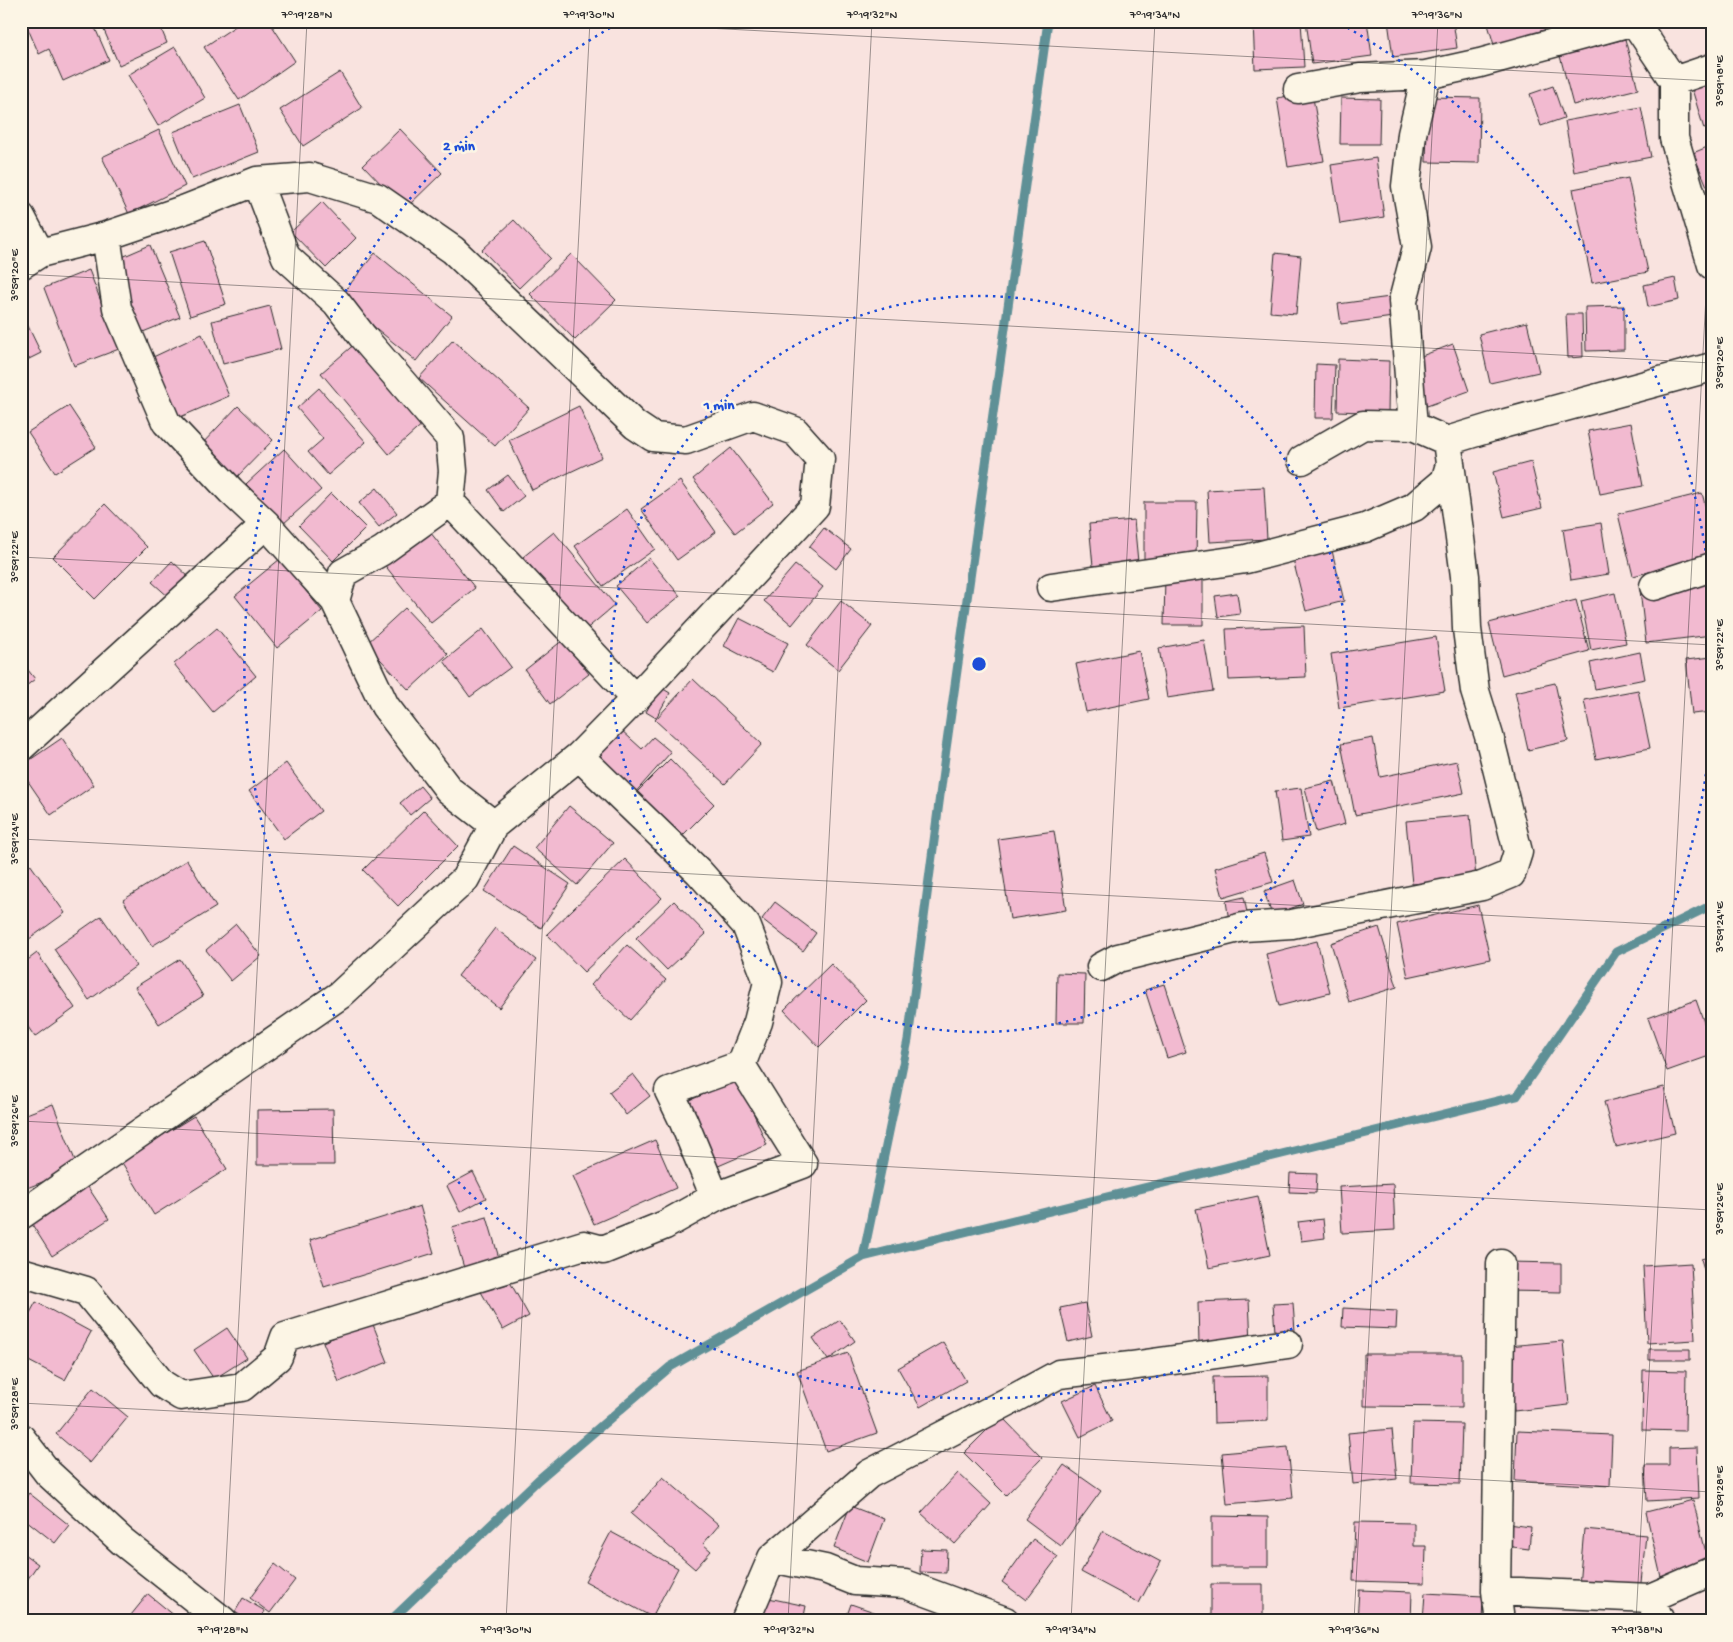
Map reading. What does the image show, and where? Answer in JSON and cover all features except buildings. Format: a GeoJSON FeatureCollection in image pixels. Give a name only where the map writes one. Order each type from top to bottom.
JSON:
{"type":"FeatureCollection","features":[{"type":"Feature","properties":{"kind":"street"},"geometry":{"type":"LineString","coordinates":[[1298,88],[1360,78],[1426,75],[1480,64],[1634,21],[1674,81],[1674,138],[1712,265]]}},
{"type":"Feature","properties":{"kind":"street"},"geometry":{"type":"LineString","coordinates":[[1674,81],[1712,68]]}},
{"type":"Feature","properties":{"kind":"street"},"geometry":{"type":"LineString","coordinates":[[1413,426],[1403,301],[1417,247],[1406,186],[1412,134],[1426,75]]}},
{"type":"Feature","properties":{"kind":"street"},"geometry":{"type":"LineString","coordinates":[[21,217],[31,259],[106,236],[257,181],[310,177],[378,198],[454,250],[635,424],[653,437],[686,440],[752,416],[794,431],[820,459],[815,506],[636,699],[579,756],[494,824],[465,879],[340,995],[21,1215]]}},
{"type":"Feature","properties":{"kind":"street"},"geometry":{"type":"LineString","coordinates":[[257,181],[286,257],[336,302],[363,337],[450,438],[453,471],[450,502],[382,551],[343,573],[335,601]]}},
{"type":"Feature","properties":{"kind":"street"},"geometry":{"type":"LineString","coordinates":[[106,236],[117,308],[166,422],[231,491],[266,524],[335,601],[385,706],[449,790],[494,824]]}},
{"type":"Feature","properties":{"kind":"street"},"geometry":{"type":"LineString","coordinates":[[1302,460],[1363,425],[1413,426],[1447,441],[1712,367]]}},
{"type":"Feature","properties":{"kind":"street"},"geometry":{"type":"LineString","coordinates":[[1101,967],[1118,958],[1243,927],[1292,924],[1340,915],[1482,886],[1511,874],[1518,852],[1489,736],[1475,691],[1467,629],[1465,576],[1449,468],[1447,441]]}},
{"type":"Feature","properties":{"kind":"street"},"geometry":{"type":"LineString","coordinates":[[1052,587],[1246,559],[1365,528],[1414,506],[1445,481],[1449,468]]}},
{"type":"Feature","properties":{"kind":"street"},"geometry":{"type":"LineString","coordinates":[[450,502],[636,699]]}},
{"type":"Feature","properties":{"kind":"street"},"geometry":{"type":"LineString","coordinates":[[21,747],[266,524]]}},
{"type":"Feature","properties":{"kind":"street"},"geometry":{"type":"LineString","coordinates":[[1654,586],[1712,567]]}},
{"type":"Feature","properties":{"kind":"street"},"geometry":{"type":"LineString","coordinates":[[579,756],[699,872],[746,925],[768,982],[758,1022],[742,1064],[669,1091],[715,1197]]}},
{"type":"Feature","properties":{"kind":"street"},"geometry":{"type":"LineString","coordinates":[[21,1272],[86,1291],[162,1384],[181,1396],[242,1387],[278,1357],[285,1337],[584,1245],[602,1250],[665,1225],[715,1197],[803,1164],[742,1064]]}},
{"type":"Feature","properties":{"kind":"street"},"geometry":{"type":"LineString","coordinates":[[1500,1621],[1496,1591],[1501,1264]]}},
{"type":"Feature","properties":{"kind":"street"},"geometry":{"type":"LineString","coordinates":[[745,1621],[772,1558],[869,1474],[1058,1374],[1131,1366],[1288,1344]]}},
{"type":"Feature","properties":{"kind":"street"},"geometry":{"type":"LineString","coordinates":[[21,1438],[48,1473],[122,1540],[223,1621]]}},
{"type":"Feature","properties":{"kind":"street"},"geometry":{"type":"LineString","coordinates":[[772,1558],[826,1569],[855,1582],[904,1584],[1003,1620]]}},
{"type":"Feature","properties":{"kind":"street"},"geometry":{"type":"LineString","coordinates":[[1496,1591],[1655,1610],[1712,1571]]}},
{"type":"Feature","properties":{"kind":"waterway"},"geometry":{"type":"LineString","coordinates":[[863,1257],[908,1040],[946,749],[1048,21]]}},
{"type":"Feature","properties":{"kind":"waterway"},"geometry":{"type":"LineString","coordinates":[[390,1621],[538,1480],[670,1367],[863,1257],[1517,1096],[1616,952],[1712,905]]}}]}
